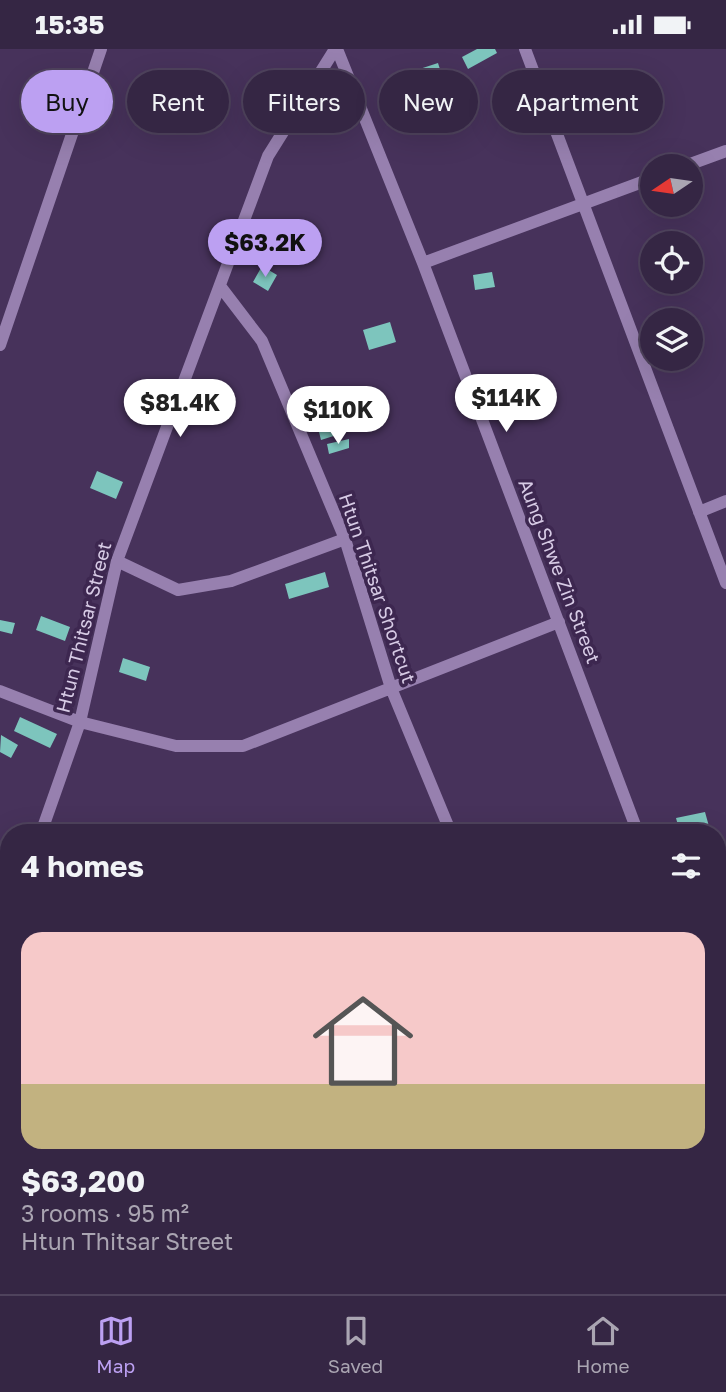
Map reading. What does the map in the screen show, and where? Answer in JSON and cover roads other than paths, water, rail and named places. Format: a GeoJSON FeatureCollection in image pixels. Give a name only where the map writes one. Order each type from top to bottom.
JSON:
{"type":"FeatureCollection","features":[{"type":"Feature","properties":{"kind":"street"},"geometry":{"type":"LineString","coordinates":[[0,345],[101,49]]}},
{"type":"Feature","properties":{"kind":"street","name":"Aung Shwe Zin Street"},"geometry":{"type":"LineString","coordinates":[[336,49],[423,263],[635,824]]}},
{"type":"Feature","properties":{"kind":"street","name":"Htun Thitsar Street"},"geometry":{"type":"LineString","coordinates":[[44,824],[80,722],[117,561],[268,156],[336,49]]}},
{"type":"Feature","properties":{"kind":"street"},"geometry":{"type":"LineString","coordinates":[[525,49],[726,583]]}},
{"type":"Feature","properties":{"kind":"street"},"geometry":{"type":"LineString","coordinates":[[704,159],[726,151]]}},
{"type":"Feature","properties":{"kind":"street"},"geometry":{"type":"LineString","coordinates":[[423,263],[640,183]]}},
{"type":"Feature","properties":{"kind":"street","name":"Htun Thitsar Shortcut"},"geometry":{"type":"LineString","coordinates":[[220,286],[262,341],[345,539],[391,688],[447,824]]}},
{"type":"Feature","properties":{"kind":"street"},"geometry":{"type":"LineString","coordinates":[[699,512],[726,502]]}},
{"type":"Feature","properties":{"kind":"street"},"geometry":{"type":"LineString","coordinates":[[117,561],[178,590],[231,581],[345,539]]}},
{"type":"Feature","properties":{"kind":"street"},"geometry":{"type":"LineString","coordinates":[[0,691],[80,722],[176,746],[243,745],[559,622]]}}]}
